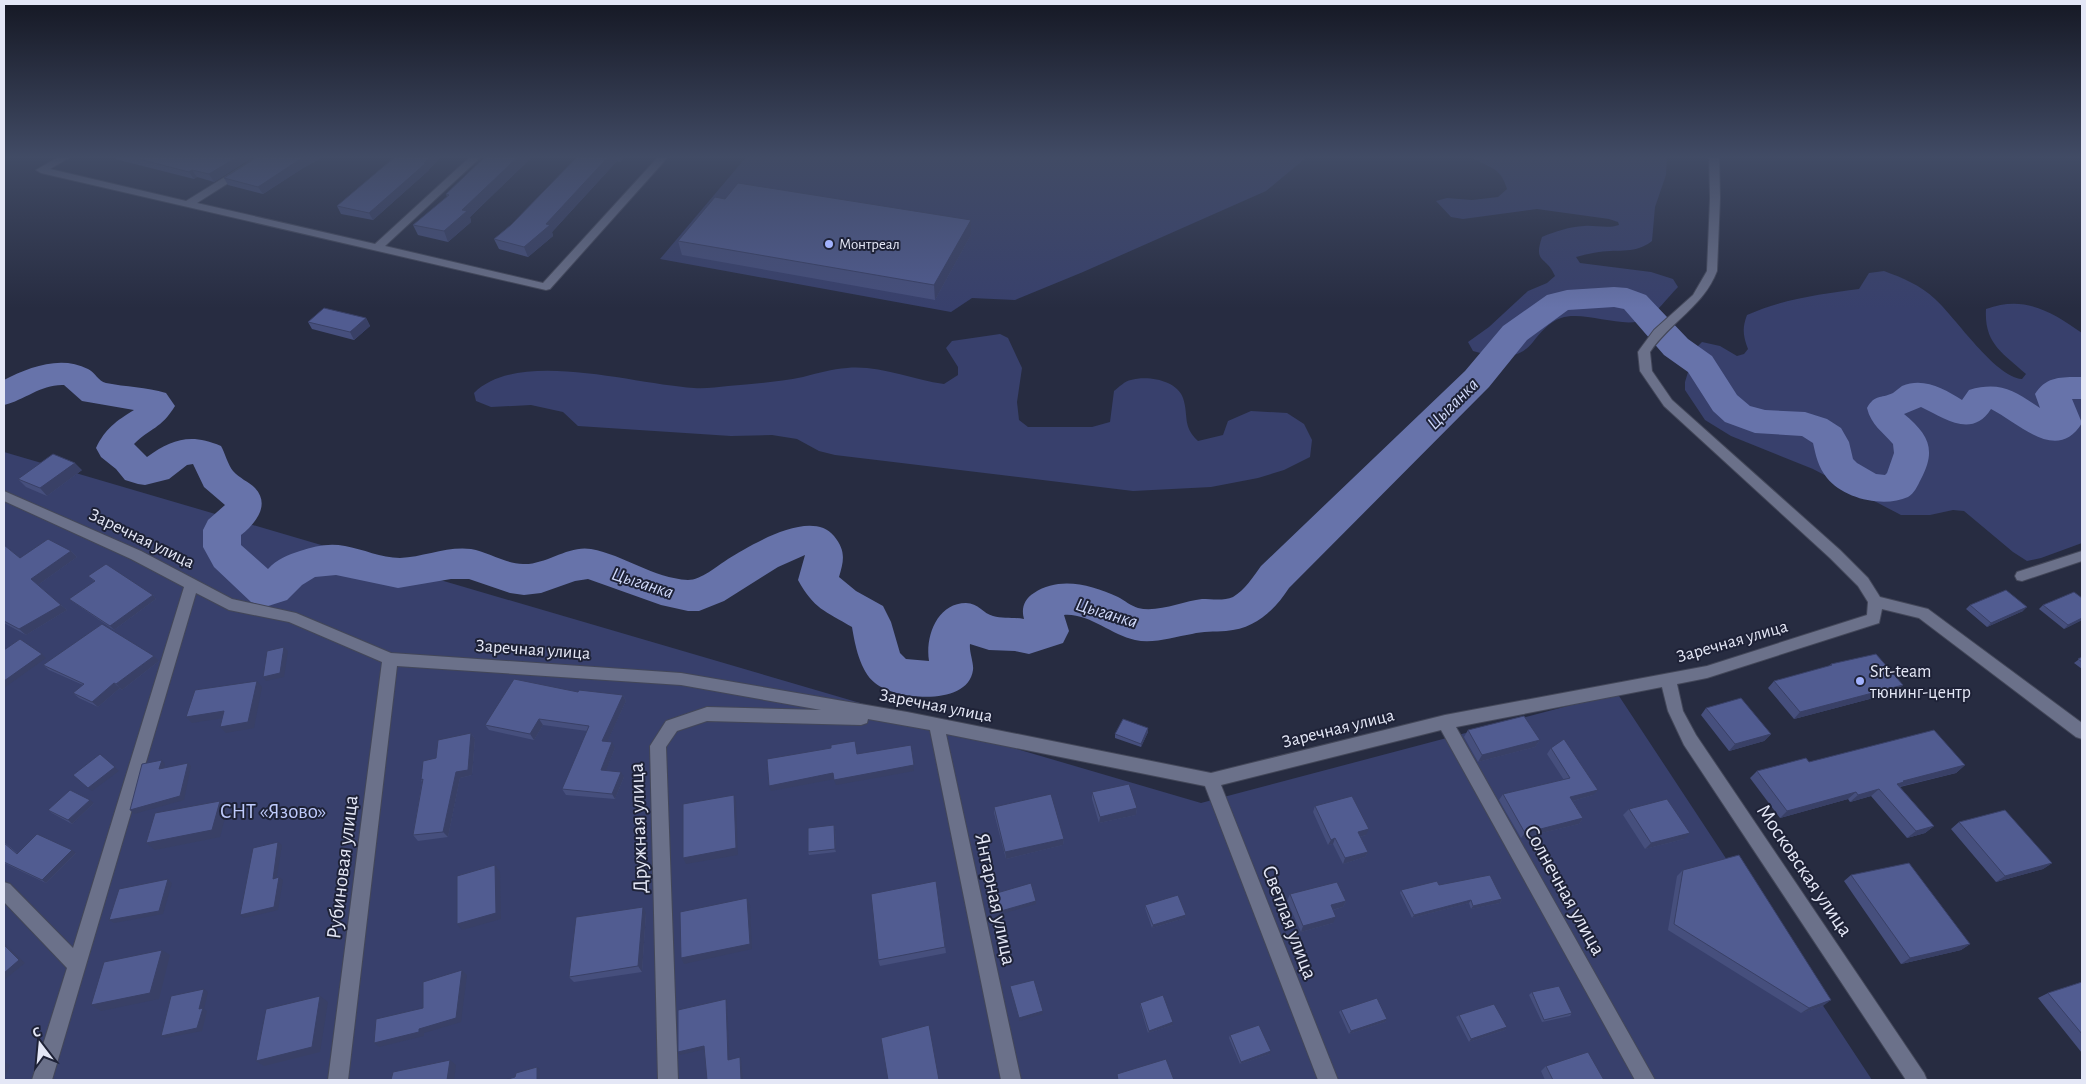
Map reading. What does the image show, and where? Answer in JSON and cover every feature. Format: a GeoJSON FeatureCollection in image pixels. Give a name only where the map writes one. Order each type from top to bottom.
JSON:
{"type":"FeatureCollection","features":[{"type":"Feature","properties":{"kind":"street"},"geometry":{"type":"LineString","coordinates":[[199,207],[546,287],[618,207]]}},
{"type":"Feature","properties":{"kind":"street"},"geometry":{"type":"LineString","coordinates":[[377,248],[422,207]]}},
{"type":"Feature","properties":{"kind":"street"},"geometry":{"type":"LineString","coordinates":[[1715,207],[1710,279],[1688,308],[1660,330],[1644,352],[1646,371],[1668,403],[1835,554],[1863,582],[1875,602],[1923,613],[2082,732]]}},
{"type":"Feature","properties":{"kind":"street","name":"Заречная улица"},"geometry":{"type":"LineString","coordinates":[[4,496],[136,555],[229,604],[291,617],[390,659],[681,679],[906,719],[938,727],[1211,780],[1445,722],[1669,680],[1678,676],[1707,672],[1874,619],[1875,602]]}},
{"type":"Feature","properties":{"kind":"street"},"geometry":{"type":"LineString","coordinates":[[2022,576],[2082,556]]}},
{"type":"Feature","properties":{"kind":"street"},"geometry":{"type":"LineString","coordinates":[[42,1080],[192,584]]}},
{"type":"Feature","properties":{"kind":"street","name":"Рубиновая улица"},"geometry":{"type":"LineString","coordinates":[[338,1080],[390,659]]}},
{"type":"Feature","properties":{"kind":"street","name":"Московская улица"},"geometry":{"type":"LineString","coordinates":[[1669,680],[1669,695],[1676,714],[1690,740],[1854,984],[1916,1080]]}},
{"type":"Feature","properties":{"kind":"street","name":"Дружная улица"},"geometry":{"type":"LineString","coordinates":[[668,1080],[658,746],[672,726],[707,714],[906,719]]}},
{"type":"Feature","properties":{"kind":"street","name":"Солнечная улица"},"geometry":{"type":"LineString","coordinates":[[1445,722],[1644,1080]]}},
{"type":"Feature","properties":{"kind":"street","name":"Янтарная улица"},"geometry":{"type":"LineString","coordinates":[[938,727],[1011,1080]]}},
{"type":"Feature","properties":{"kind":"street","name":"Светлая улица"},"geometry":{"type":"LineString","coordinates":[[1211,780],[1328,1080]]}},
{"type":"Feature","properties":{"kind":"street"},"geometry":{"type":"LineString","coordinates":[[4,890],[76,964]]}},
{"type":"Feature","properties":{"kind":"green space"},"geometry":{"type":"Polygon","coordinates":[[[704,207],[1231,207],[1015,300],[972,298],[951,312],[660,259],[704,207]]]}},
{"type":"Feature","properties":{"kind":"green space"},"geometry":{"type":"Polygon","coordinates":[[[1441,207],[1655,207],[1652,241],[1646,245],[1640,248],[1599,252],[1576,257],[1580,263],[1651,272],[1673,279],[1678,287],[1654,313],[1637,322],[1570,316],[1553,322],[1520,353],[1497,356],[1473,351],[1468,342],[1489,327],[1528,291],[1547,283],[1555,276],[1540,256],[1542,237],[1573,227],[1610,227],[1619,225],[1618,222],[1609,219],[1537,209],[1463,219],[1451,217],[1441,207]]]}},
{"type":"Feature","properties":{"kind":"green space"},"geometry":{"type":"Polygon","coordinates":[[[1884,271],[1911,282],[1929,294],[1944,308],[1988,358],[2011,376],[2022,379],[2026,374],[1997,347],[1992,339],[1986,321],[1986,309],[2013,304],[2037,308],[2059,318],[2082,333],[2082,543],[2041,558],[2027,561],[2013,552],[1964,511],[1953,510],[1930,515],[1901,515],[1813,469],[1731,436],[1705,420],[1685,390],[1685,382],[1695,349],[1702,342],[1720,346],[1737,356],[1744,354],[1748,349],[1744,332],[1747,315],[1788,301],[1859,289],[1869,273],[1884,271]]]}},
{"type":"Feature","properties":{"kind":"green space"},"geometry":{"type":"Polygon","coordinates":[[[1000,334],[1008,338],[1022,368],[1017,402],[1019,420],[1028,427],[1092,427],[1110,422],[1114,391],[1129,381],[1145,378],[1161,380],[1175,387],[1180,392],[1185,404],[1188,426],[1198,441],[1223,435],[1228,421],[1251,411],[1287,413],[1304,424],[1312,440],[1310,457],[1284,470],[1258,478],[1211,487],[1133,491],[835,455],[819,451],[797,439],[772,435],[731,436],[578,426],[563,412],[531,405],[491,407],[476,401],[474,393],[494,380],[519,373],[548,371],[579,372],[670,386],[702,388],[775,382],[836,369],[859,368],[884,371],[944,384],[958,375],[958,367],[946,348],[952,341],[1000,334]]]}},
{"type":"Feature","properties":{"kind":"green space","name":"СНТ «Язово»"},"geometry":{"type":"Polygon","coordinates":[[[4,452],[1201,803],[1617,693],[1872,1080],[4,1080],[4,452]]]}},
{"type":"Feature","properties":{"kind":"building"},"geometry":{"type":"Polygon","coordinates":[[[340,207],[376,207],[369,213],[340,207]]]}},
{"type":"Feature","properties":{"kind":"building"},"geometry":{"type":"Polygon","coordinates":[[[435,207],[466,207],[462,210],[467,211],[444,231],[413,225],[435,207]]]}},
{"type":"Feature","properties":{"kind":"building"},"geometry":{"type":"Polygon","coordinates":[[[529,207],[562,207],[546,224],[550,225],[524,247],[494,239],[529,207]]]}},
{"type":"Feature","properties":{"kind":"building","name":"Монтреал"},"geometry":{"type":"Polygon","coordinates":[[[707,207],[887,207],[971,220],[934,285],[678,241],[707,207]]]}},
{"type":"Feature","properties":{"kind":"building"},"geometry":{"type":"Polygon","coordinates":[[[324,308],[366,318],[350,332],[308,322],[324,308]]]}},
{"type":"Feature","properties":{"kind":"building"},"geometry":{"type":"Polygon","coordinates":[[[53,454],[75,463],[40,488],[18,479],[53,454]]]}},
{"type":"Feature","properties":{"kind":"building"},"geometry":{"type":"Polygon","coordinates":[[[48,539],[71,551],[31,579],[61,605],[19,629],[4,621],[4,545],[20,558],[48,539]]]}},
{"type":"Feature","properties":{"kind":"building"},"geometry":{"type":"Polygon","coordinates":[[[106,564],[153,595],[110,626],[69,599],[95,581],[88,576],[106,564]]]}},
{"type":"Feature","properties":{"kind":"building"},"geometry":{"type":"Polygon","coordinates":[[[2006,590],[2027,607],[1991,623],[1970,605],[2006,590]]]}},
{"type":"Feature","properties":{"kind":"building"},"geometry":{"type":"Polygon","coordinates":[[[2074,592],[2082,598],[2082,618],[2068,625],[2043,605],[2074,592]]]}},
{"type":"Feature","properties":{"kind":"building"},"geometry":{"type":"Polygon","coordinates":[[[102,624],[154,656],[116,684],[114,683],[92,702],[73,693],[84,684],[43,665],[102,624]]]}},
{"type":"Feature","properties":{"kind":"building"},"geometry":{"type":"Polygon","coordinates":[[[20,639],[42,654],[4,681],[4,650],[20,639]]]}},
{"type":"Feature","properties":{"kind":"building"},"geometry":{"type":"Polygon","coordinates":[[[284,647],[280,673],[263,677],[267,651],[284,647]]]}},
{"type":"Feature","properties":{"kind":"building"},"geometry":{"type":"Polygon","coordinates":[[[1876,654],[1903,685],[1800,712],[1774,681],[1831,664],[1876,654]]]}},
{"type":"Feature","properties":{"kind":"building"},"geometry":{"type":"Polygon","coordinates":[[[514,679],[578,692],[579,690],[623,695],[602,741],[612,742],[601,770],[621,772],[612,794],[562,789],[589,726],[539,719],[530,734],[485,725],[514,679]]]}},
{"type":"Feature","properties":{"kind":"building"},"geometry":{"type":"Polygon","coordinates":[[[257,681],[248,722],[220,727],[224,711],[186,717],[195,690],[257,681]]]}},
{"type":"Feature","properties":{"kind":"building"},"geometry":{"type":"Polygon","coordinates":[[[1741,698],[1771,734],[1735,744],[1706,708],[1741,698]]]}},
{"type":"Feature","properties":{"kind":"building"},"geometry":{"type":"Polygon","coordinates":[[[1524,716],[1540,740],[1482,755],[1468,730],[1524,716]]]}},
{"type":"Feature","properties":{"kind":"building"},"geometry":{"type":"Polygon","coordinates":[[[1123,719],[1148,728],[1141,744],[1115,734],[1123,719]]]}},
{"type":"Feature","properties":{"kind":"building"},"geometry":{"type":"Polygon","coordinates":[[[1934,730],[1965,765],[1897,784],[1934,826],[1916,831],[1879,789],[1858,795],[1856,792],[1787,811],[1757,771],[1806,758],[1809,762],[1934,730]]]}},
{"type":"Feature","properties":{"kind":"building"},"geometry":{"type":"Polygon","coordinates":[[[471,733],[468,770],[456,772],[443,832],[413,835],[423,779],[421,780],[423,761],[436,758],[438,740],[471,733]]]}},
{"type":"Feature","properties":{"kind":"building"},"geometry":{"type":"Polygon","coordinates":[[[1564,739],[1598,790],[1570,797],[1583,818],[1525,833],[1503,794],[1570,778],[1551,748],[1564,739]]]}},
{"type":"Feature","properties":{"kind":"building"},"geometry":{"type":"Polygon","coordinates":[[[855,741],[857,754],[911,745],[914,765],[834,780],[833,773],[769,786],[767,759],[831,748],[831,745],[855,741]]]}},
{"type":"Feature","properties":{"kind":"building"},"geometry":{"type":"Polygon","coordinates":[[[100,754],[115,767],[88,788],[73,775],[100,754]]]}},
{"type":"Feature","properties":{"kind":"building"},"geometry":{"type":"Polygon","coordinates":[[[162,760],[159,769],[188,763],[180,796],[130,810],[142,764],[162,760]]]}},
{"type":"Feature","properties":{"kind":"building"},"geometry":{"type":"Polygon","coordinates":[[[1129,784],[1137,808],[1100,817],[1092,792],[1129,784]]]}},
{"type":"Feature","properties":{"kind":"building"},"geometry":{"type":"Polygon","coordinates":[[[70,790],[90,800],[68,820],[48,810],[70,790]]]}},
{"type":"Feature","properties":{"kind":"building"},"geometry":{"type":"Polygon","coordinates":[[[1051,794],[1064,839],[1005,852],[994,807],[1051,794]]]}},
{"type":"Feature","properties":{"kind":"building"},"geometry":{"type":"Polygon","coordinates":[[[734,795],[736,848],[683,858],[683,804],[734,795]]]}},
{"type":"Feature","properties":{"kind":"building"},"geometry":{"type":"Polygon","coordinates":[[[1352,796],[1369,829],[1358,832],[1368,852],[1345,858],[1335,838],[1331,840],[1315,806],[1352,796]]]}},
{"type":"Feature","properties":{"kind":"building"},"geometry":{"type":"Polygon","coordinates":[[[1667,799],[1690,833],[1651,843],[1629,809],[1667,799]]]}},
{"type":"Feature","properties":{"kind":"building"},"geometry":{"type":"Polygon","coordinates":[[[220,801],[212,830],[146,843],[155,813],[220,801]]]}},
{"type":"Feature","properties":{"kind":"building"},"geometry":{"type":"Polygon","coordinates":[[[2005,810],[2052,863],[2005,876],[1959,822],[2005,810]]]}},
{"type":"Feature","properties":{"kind":"building"},"geometry":{"type":"Polygon","coordinates":[[[834,825],[835,849],[808,852],[808,828],[834,825]]]}},
{"type":"Feature","properties":{"kind":"building"},"geometry":{"type":"Polygon","coordinates":[[[37,834],[72,850],[42,880],[4,862],[4,843],[17,854],[37,834]]]}},
{"type":"Feature","properties":{"kind":"building"},"geometry":{"type":"Polygon","coordinates":[[[278,842],[273,879],[279,877],[274,907],[240,915],[253,848],[278,842]]]}},
{"type":"Feature","properties":{"kind":"building"},"geometry":{"type":"Polygon","coordinates":[[[1739,855],[1831,1000],[1809,1008],[1674,924],[1683,870],[1739,855]]]}},
{"type":"Feature","properties":{"kind":"building"},"geometry":{"type":"Polygon","coordinates":[[[1909,863],[1970,944],[1910,958],[1851,875],[1909,863]]]}},
{"type":"Feature","properties":{"kind":"building"},"geometry":{"type":"Polygon","coordinates":[[[495,865],[496,913],[457,924],[457,876],[495,865]]]}},
{"type":"Feature","properties":{"kind":"building"},"geometry":{"type":"Polygon","coordinates":[[[1490,875],[1502,899],[1473,906],[1471,900],[1414,915],[1401,890],[1437,881],[1439,885],[1490,875]]]}},
{"type":"Feature","properties":{"kind":"building"},"geometry":{"type":"Polygon","coordinates":[[[168,879],[159,911],[109,920],[119,889],[168,879]]]}},
{"type":"Feature","properties":{"kind":"building"},"geometry":{"type":"Polygon","coordinates":[[[936,881],[945,947],[878,960],[871,894],[936,881]]]}},
{"type":"Feature","properties":{"kind":"building"},"geometry":{"type":"Polygon","coordinates":[[[1337,882],[1346,901],[1331,905],[1336,917],[1303,926],[1290,894],[1337,882]]]}},
{"type":"Feature","properties":{"kind":"building"},"geometry":{"type":"Polygon","coordinates":[[[1031,883],[1036,901],[994,913],[990,895],[1031,883]]]}},
{"type":"Feature","properties":{"kind":"building"},"geometry":{"type":"Polygon","coordinates":[[[1178,895],[1186,915],[1153,925],[1145,905],[1178,895]]]}},
{"type":"Feature","properties":{"kind":"building"},"geometry":{"type":"Polygon","coordinates":[[[747,898],[750,944],[681,958],[680,912],[747,898]]]}},
{"type":"Feature","properties":{"kind":"building"},"geometry":{"type":"Polygon","coordinates":[[[643,907],[638,966],[569,977],[576,917],[643,907]]]}},
{"type":"Feature","properties":{"kind":"building"},"geometry":{"type":"Polygon","coordinates":[[[4,945],[19,960],[4,973],[4,945]]]}},
{"type":"Feature","properties":{"kind":"building"},"geometry":{"type":"Polygon","coordinates":[[[162,950],[150,993],[91,1005],[104,962],[162,950]]]}},
{"type":"Feature","properties":{"kind":"building"},"geometry":{"type":"Polygon","coordinates":[[[462,970],[456,1018],[419,1029],[419,1032],[374,1043],[376,1019],[423,1008],[423,982],[462,970]]]}},
{"type":"Feature","properties":{"kind":"building"},"geometry":{"type":"Polygon","coordinates":[[[1034,980],[1043,1011],[1019,1018],[1010,986],[1034,980]]]}},
{"type":"Feature","properties":{"kind":"building"},"geometry":{"type":"Polygon","coordinates":[[[2082,982],[2082,1034],[2048,993],[2082,982]]]}},
{"type":"Feature","properties":{"kind":"building"},"geometry":{"type":"Polygon","coordinates":[[[1559,986],[1572,1013],[1544,1020],[1532,992],[1559,986]]]}},
{"type":"Feature","properties":{"kind":"building"},"geometry":{"type":"Polygon","coordinates":[[[204,989],[199,1009],[203,1008],[197,1028],[161,1036],[171,996],[204,989]]]}},
{"type":"Feature","properties":{"kind":"building"},"geometry":{"type":"Polygon","coordinates":[[[1163,995],[1173,1022],[1149,1031],[1140,1003],[1163,995]]]}},
{"type":"Feature","properties":{"kind":"building"},"geometry":{"type":"Polygon","coordinates":[[[320,996],[312,1047],[256,1061],[266,1009],[320,996]]]}},
{"type":"Feature","properties":{"kind":"building"},"geometry":{"type":"Polygon","coordinates":[[[1377,998],[1387,1019],[1351,1031],[1341,1010],[1377,998]]]}},
{"type":"Feature","properties":{"kind":"building"},"geometry":{"type":"Polygon","coordinates":[[[726,999],[728,1060],[740,1057],[741,1080],[707,1080],[704,1046],[678,1052],[678,1010],[726,999]]]}},
{"type":"Feature","properties":{"kind":"building"},"geometry":{"type":"Polygon","coordinates":[[[1494,1004],[1507,1027],[1471,1039],[1459,1015],[1494,1004]]]}},
{"type":"Feature","properties":{"kind":"building"},"geometry":{"type":"Polygon","coordinates":[[[929,1025],[939,1080],[888,1080],[881,1038],[929,1025]]]}},
{"type":"Feature","properties":{"kind":"building"},"geometry":{"type":"Polygon","coordinates":[[[1259,1025],[1271,1051],[1241,1062],[1230,1035],[1259,1025]]]}},
{"type":"Feature","properties":{"kind":"building"},"geometry":{"type":"Polygon","coordinates":[[[1588,1052],[1604,1080],[1553,1080],[1546,1066],[1588,1052]]]}},
{"type":"Feature","properties":{"kind":"building"},"geometry":{"type":"Polygon","coordinates":[[[1166,1059],[1174,1080],[1118,1080],[1117,1074],[1166,1059]]]}},
{"type":"Feature","properties":{"kind":"building"},"geometry":{"type":"Polygon","coordinates":[[[450,1060],[447,1080],[391,1080],[393,1072],[450,1060]]]}},
{"type":"Feature","properties":{"kind":"building"},"geometry":{"type":"Polygon","coordinates":[[[537,1067],[537,1080],[505,1080],[515,1077],[516,1073],[537,1067]]]}},
{"type":"Feature","properties":{"kind":"waterway","name":"Цыганка"},"geometry":{"type":"LineString","coordinates":[[4,394],[47,375],[65,374],[77,377],[94,393],[154,401],[158,406],[154,412],[122,434],[114,448],[129,460],[138,471],[145,472],[156,470],[178,453],[199,451],[208,455],[217,478],[243,499],[244,504],[241,513],[222,530],[222,547],[228,556],[265,591],[276,587],[288,574],[301,566],[317,561],[336,560],[380,571],[398,573],[451,564],[469,564],[524,580],[541,577],[581,564],[590,564],[675,594],[699,595],[784,546],[802,540],[816,541],[825,555],[818,580],[837,599],[869,618],[877,647],[885,666],[898,675],[906,677],[938,679],[944,678],[952,670],[948,650],[950,636],[956,624],[962,620],[967,619],[981,631],[1029,637],[1048,631],[1043,608],[1059,600],[1067,599],[1085,602],[1138,624],[1161,623],[1199,616],[1228,615],[1249,607],[1265,591],[1275,577],[1477,379],[1515,333],[1558,302],[1614,297],[1627,298],[1635,302],[1670,342],[1703,367],[1730,409],[1755,421],[1805,424],[1814,427],[1826,434],[1830,440],[1835,462],[1844,473],[1856,481],[1876,488],[1896,487],[1903,478],[1912,453],[1908,437],[1890,421],[1886,415],[1884,408],[1886,407],[1901,403],[1919,394],[1928,396],[1960,412],[1968,412],[1974,408],[1981,398],[1990,396],[1999,398],[2047,427],[2057,429],[2064,423],[2052,394],[2060,388],[2082,388]]}},
{"type":"Feature","properties":{"kind":"place","name":"Монтреал"},"geometry":{"type":"Point","coordinates":[829,244]}},
{"type":"Feature","properties":{"kind":"place","name":"Srt-team тюнинг-центр"},"geometry":{"type":"Point","coordinates":[1860,681]}}]}
